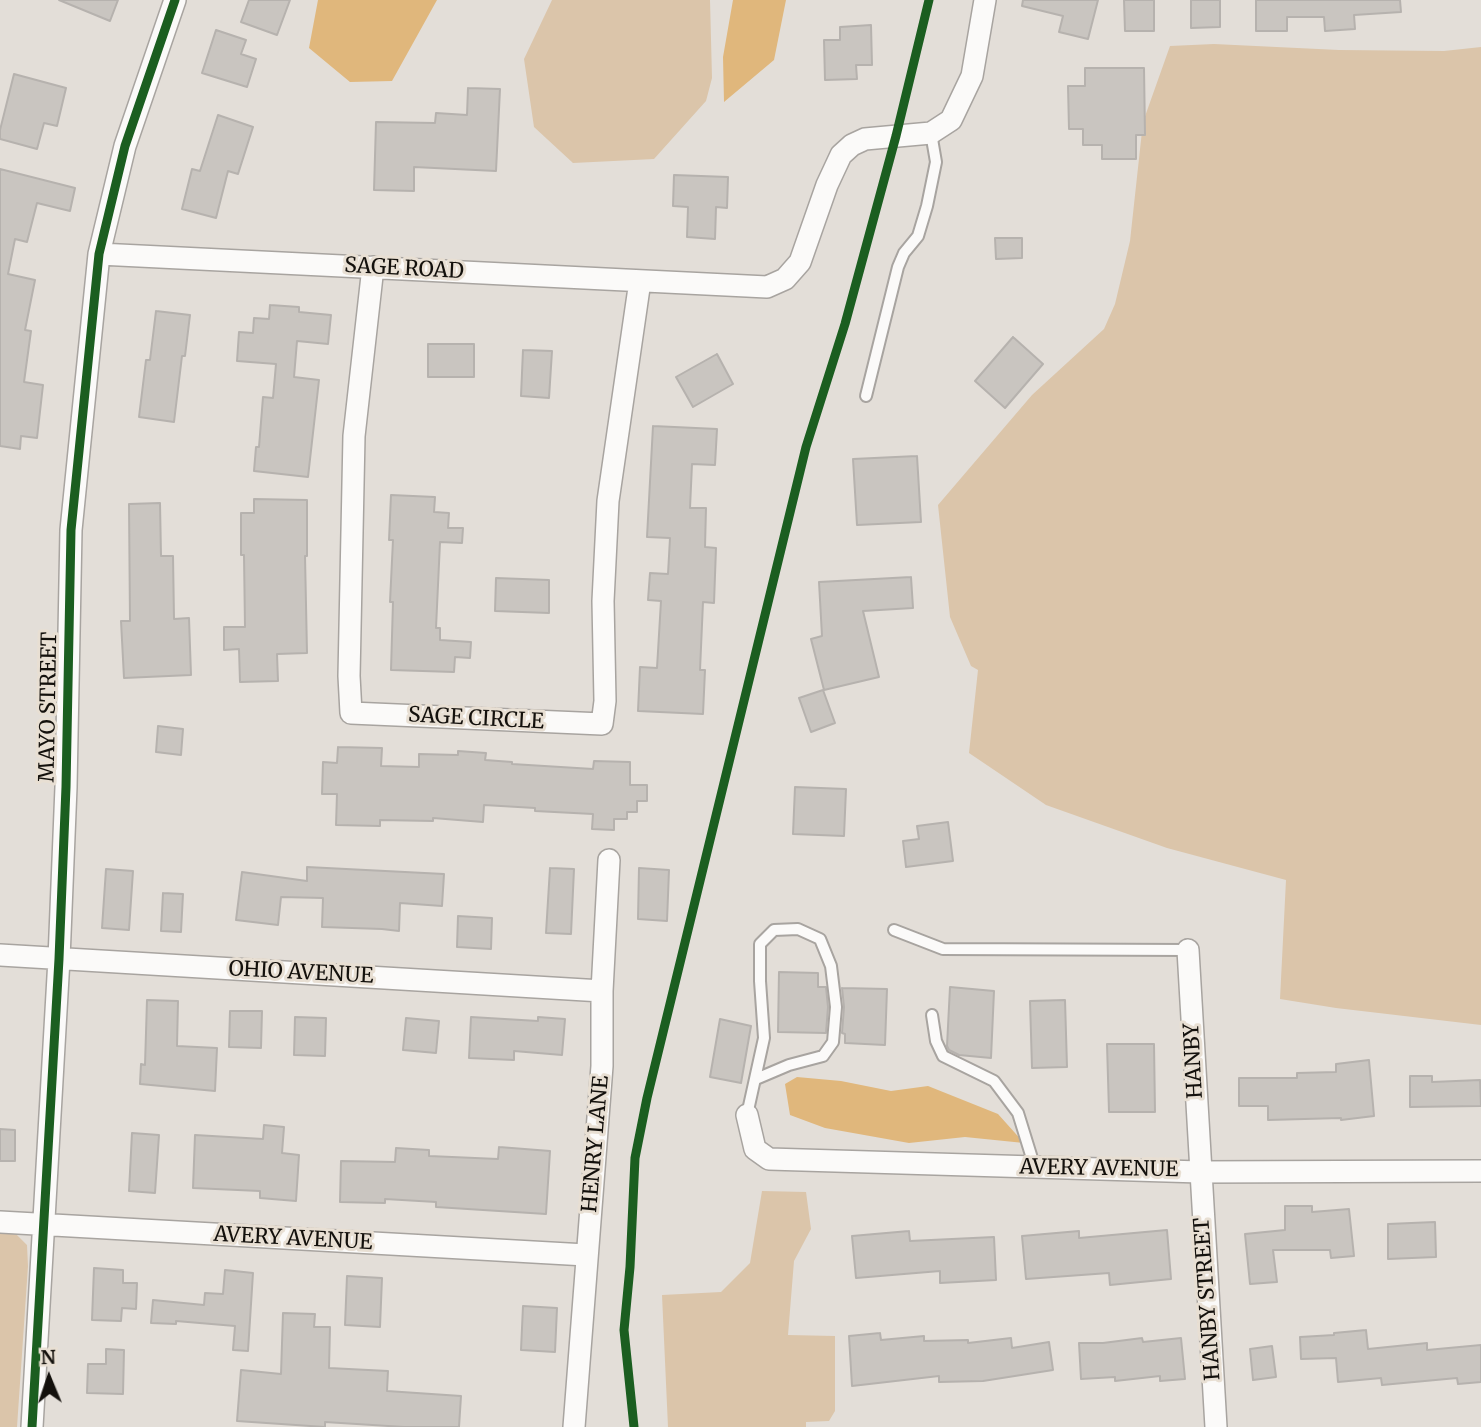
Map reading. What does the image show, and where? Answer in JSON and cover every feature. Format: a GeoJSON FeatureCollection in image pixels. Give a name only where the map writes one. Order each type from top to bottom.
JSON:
{"type":"FeatureCollection","features":[{"type":"Feature","properties":{"kind":"street","name":"MAYO STREET"},"geometry":{"type":"LineString","coordinates":[[32,1427],[59,959],[66,787],[71,530],[99,254],[125,146],[175,0]]}},
{"type":"Feature","properties":{"kind":"street"},"geometry":{"type":"LineString","coordinates":[[931,133],[951,120],[972,76],[985,0]]}},
{"type":"Feature","properties":{"kind":"street","name":"SAGE ROAD"},"geometry":{"type":"LineString","coordinates":[[99,254],[767,287],[785,279],[800,262],[827,185],[841,155],[852,145],[865,139],[931,133]]}},
{"type":"Feature","properties":{"kind":"street","name":"SAGE CIRCLE"},"geometry":{"type":"LineString","coordinates":[[373,267],[354,436],[349,676],[351,713],[602,724],[605,702],[603,601],[608,501],[640,281]]}},
{"type":"Feature","properties":{"kind":"street","name":"HENRY LANE"},"geometry":{"type":"LineString","coordinates":[[575,1427],[602,1066],[602,991],[609,860]]}},
{"type":"Feature","properties":{"kind":"street","name":"HANBY"},"geometry":{"type":"LineString","coordinates":[[1188,950],[1199,1172]]}},
{"type":"Feature","properties":{"kind":"street","name":"OHIO AVENUE"},"geometry":{"type":"LineString","coordinates":[[0,955],[602,991]]}},
{"type":"Feature","properties":{"kind":"street","name":"AVERY AVENUE"},"geometry":{"type":"LineString","coordinates":[[747,1115],[755,1149],[769,1159],[1199,1172],[1481,1171]]}},
{"type":"Feature","properties":{"kind":"street","name":"HANBY STREET"},"geometry":{"type":"LineString","coordinates":[[1199,1172],[1216,1427]]}},
{"type":"Feature","properties":{"kind":"street","name":"AVERY AVENUE"},"geometry":{"type":"LineString","coordinates":[[0,1222],[586,1255]]}},
{"type":"Feature","properties":{"kind":"lane"},"geometry":{"type":"LineString","coordinates":[[866,396],[898,267],[904,253],[918,236],[927,206],[936,162],[931,133]]}},
{"type":"Feature","properties":{"kind":"lane"},"geometry":{"type":"LineString","coordinates":[[747,1115],[764,1038],[760,944],[774,930],[799,929],[820,939],[831,965],[836,1007],[833,1042],[823,1056],[789,1065],[756,1079]]}},
{"type":"Feature","properties":{"kind":"lane"},"geometry":{"type":"LineString","coordinates":[[894,930],[943,949],[1188,950]]}},
{"type":"Feature","properties":{"kind":"lane"},"geometry":{"type":"LineString","coordinates":[[932,1015],[936,1041],[943,1056],[994,1081],[1018,1113],[1035,1168]]}},
{"type":"Feature","properties":{"kind":"shaded area"},"geometry":{"type":"Polygon","coordinates":[[[318,0],[437,0],[392,81],[350,82],[309,48],[318,0]]]}},
{"type":"Feature","properties":{"kind":"shaded area"},"geometry":{"type":"Polygon","coordinates":[[[552,0],[710,0],[712,78],[706,101],[654,159],[573,163],[534,127],[524,59],[552,0]]]}},
{"type":"Feature","properties":{"kind":"shaded area"},"geometry":{"type":"Polygon","coordinates":[[[733,0],[786,0],[774,60],[724,102],[723,57],[733,0]]]}},
{"type":"Feature","properties":{"kind":"shaded area"},"geometry":{"type":"Polygon","coordinates":[[[1214,44],[1339,50],[1444,51],[1481,47],[1481,1025],[1280,999],[1286,880],[1167,848],[1046,805],[969,753],[978,670],[971,666],[950,617],[938,505],[1032,395],[1104,329],[1115,304],[1130,241],[1143,122],[1170,46],[1214,44]]]}},
{"type":"Feature","properties":{"kind":"shaded area"},"geometry":{"type":"Polygon","coordinates":[[[797,1077],[841,1081],[891,1091],[928,1086],[998,1114],[1024,1143],[965,1137],[909,1143],[825,1128],[790,1115],[785,1084],[797,1077]]]}},
{"type":"Feature","properties":{"kind":"shaded area"},"geometry":{"type":"Polygon","coordinates":[[[762,1191],[806,1192],[811,1229],[794,1261],[788,1335],[835,1336],[835,1411],[829,1421],[806,1422],[806,1427],[668,1427],[662,1295],[721,1292],[750,1263],[762,1191]]]}},
{"type":"Feature","properties":{"kind":"shaded area"},"geometry":{"type":"Polygon","coordinates":[[[0,1228],[15,1233],[27,1245],[28,1266],[17,1427],[0,1427],[0,1228]]]}},
{"type":"Feature","properties":{"kind":"building"},"geometry":{"type":"Polygon","coordinates":[[[59,0],[118,0],[110,21],[59,0]]]}},
{"type":"Feature","properties":{"kind":"building"},"geometry":{"type":"Polygon","coordinates":[[[249,0],[290,0],[277,35],[241,22],[249,0]]]}},
{"type":"Feature","properties":{"kind":"building"},"geometry":{"type":"Polygon","coordinates":[[[1023,0],[1098,0],[1088,39],[1059,32],[1063,16],[1022,6],[1023,0]]]}},
{"type":"Feature","properties":{"kind":"building"},"geometry":{"type":"Polygon","coordinates":[[[1124,0],[1154,0],[1154,31],[1125,31],[1124,0]]]}},
{"type":"Feature","properties":{"kind":"building"},"geometry":{"type":"Polygon","coordinates":[[[1191,0],[1220,0],[1220,27],[1191,28],[1191,0]]]}},
{"type":"Feature","properties":{"kind":"building"},"geometry":{"type":"Polygon","coordinates":[[[1256,0],[1400,0],[1401,12],[1354,15],[1355,29],[1325,31],[1324,17],[1287,17],[1287,31],[1256,31],[1256,0]]]}},
{"type":"Feature","properties":{"kind":"building"},"geometry":{"type":"Polygon","coordinates":[[[871,25],[872,65],[856,65],[857,79],[825,80],[824,40],[840,40],[840,27],[871,25]]]}},
{"type":"Feature","properties":{"kind":"building"},"geometry":{"type":"Polygon","coordinates":[[[216,30],[246,40],[241,54],[256,59],[247,87],[202,73],[216,30]]]}},
{"type":"Feature","properties":{"kind":"building"},"geometry":{"type":"Polygon","coordinates":[[[1085,68],[1144,68],[1145,135],[1136,135],[1136,159],[1102,159],[1102,145],[1083,145],[1083,129],[1069,129],[1068,86],[1085,86],[1085,68]]]}},
{"type":"Feature","properties":{"kind":"building"},"geometry":{"type":"Polygon","coordinates":[[[14,74],[66,88],[57,126],[44,123],[37,149],[0,139],[14,74]]]}},
{"type":"Feature","properties":{"kind":"building"},"geometry":{"type":"Polygon","coordinates":[[[468,88],[500,89],[496,171],[414,167],[414,191],[374,190],[376,122],[435,123],[436,113],[467,115],[468,88]]]}},
{"type":"Feature","properties":{"kind":"building"},"geometry":{"type":"Polygon","coordinates":[[[218,115],[253,127],[238,174],[228,171],[216,218],[182,209],[192,169],[200,171],[218,115]]]}},
{"type":"Feature","properties":{"kind":"building"},"geometry":{"type":"Polygon","coordinates":[[[0,169],[75,188],[70,211],[37,203],[27,242],[15,239],[8,274],[35,280],[25,330],[31,331],[24,382],[43,385],[37,438],[21,436],[20,449],[0,446],[0,169]]]}},
{"type":"Feature","properties":{"kind":"building"},"geometry":{"type":"Polygon","coordinates":[[[674,175],[728,177],[727,208],[716,207],[715,239],[687,237],[688,207],[673,206],[674,175]]]}},
{"type":"Feature","properties":{"kind":"building"},"geometry":{"type":"Polygon","coordinates":[[[995,238],[1022,238],[1022,258],[996,259],[995,238]]]}},
{"type":"Feature","properties":{"kind":"building"},"geometry":{"type":"Polygon","coordinates":[[[270,305],[299,307],[299,312],[331,315],[328,344],[297,341],[294,377],[319,380],[308,477],[254,471],[263,397],[273,398],[276,364],[237,361],[239,332],[253,333],[254,318],[269,319],[270,305]]]}},
{"type":"Feature","properties":{"kind":"building"},"geometry":{"type":"Polygon","coordinates":[[[156,311],[190,315],[174,422],[139,417],[146,360],[150,360],[156,311]]]}},
{"type":"Feature","properties":{"kind":"building"},"geometry":{"type":"Polygon","coordinates":[[[1013,337],[1043,364],[1005,408],[975,381],[1013,337]]]}},
{"type":"Feature","properties":{"kind":"building"},"geometry":{"type":"Polygon","coordinates":[[[428,344],[474,344],[474,377],[428,377],[428,344]]]}},
{"type":"Feature","properties":{"kind":"building"},"geometry":{"type":"Polygon","coordinates":[[[523,350],[552,351],[549,398],[521,396],[523,350]]]}},
{"type":"Feature","properties":{"kind":"building"},"geometry":{"type":"Polygon","coordinates":[[[717,354],[733,384],[693,407],[676,377],[717,354]]]}},
{"type":"Feature","properties":{"kind":"building"},"geometry":{"type":"Polygon","coordinates":[[[653,426],[717,429],[715,465],[692,464],[690,508],[706,508],[705,547],[716,548],[714,603],[703,602],[700,670],[705,670],[703,714],[638,711],[640,667],[657,668],[661,601],[648,600],[650,573],[668,574],[670,538],[647,537],[653,426]]]}},
{"type":"Feature","properties":{"kind":"building"},"geometry":{"type":"Polygon","coordinates":[[[917,456],[921,522],[857,525],[853,459],[917,456]]]}},
{"type":"Feature","properties":{"kind":"building"},"geometry":{"type":"Polygon","coordinates":[[[391,495],[435,497],[434,512],[449,513],[448,528],[463,528],[462,543],[440,542],[436,628],[440,628],[440,640],[471,642],[470,658],[455,657],[454,672],[391,670],[391,495]]]}},
{"type":"Feature","properties":{"kind":"building"},"geometry":{"type":"Polygon","coordinates":[[[254,499],[307,500],[307,653],[277,654],[278,681],[240,682],[239,649],[224,650],[224,627],[245,627],[241,513],[254,513],[254,499]]]}},
{"type":"Feature","properties":{"kind":"building"},"geometry":{"type":"Polygon","coordinates":[[[160,503],[161,556],[173,556],[174,619],[189,618],[191,675],[124,678],[121,621],[130,621],[129,504],[160,503]]]}},
{"type":"Feature","properties":{"kind":"building"},"geometry":{"type":"Polygon","coordinates":[[[911,577],[913,608],[863,611],[879,677],[824,690],[811,639],[822,636],[819,582],[911,577]]]}},
{"type":"Feature","properties":{"kind":"building"},"geometry":{"type":"Polygon","coordinates":[[[496,578],[549,580],[549,613],[495,611],[496,578]]]}},
{"type":"Feature","properties":{"kind":"building"},"geometry":{"type":"Polygon","coordinates":[[[823,690],[835,723],[811,732],[799,698],[823,690]]]}},
{"type":"Feature","properties":{"kind":"building"},"geometry":{"type":"Polygon","coordinates":[[[158,726],[183,729],[181,755],[156,752],[158,726]]]}},
{"type":"Feature","properties":{"kind":"building"},"geometry":{"type":"Polygon","coordinates":[[[338,747],[382,748],[381,766],[419,767],[419,754],[458,755],[458,751],[486,753],[485,760],[512,764],[593,769],[594,761],[630,762],[630,785],[647,785],[647,801],[637,801],[637,812],[627,812],[627,819],[614,819],[614,830],[592,829],[593,814],[484,805],[483,822],[433,818],[433,821],[380,820],[380,826],[336,825],[337,794],[322,794],[323,762],[337,763],[338,747]]]}},
{"type":"Feature","properties":{"kind":"building"},"geometry":{"type":"Polygon","coordinates":[[[795,787],[846,789],[844,836],[793,834],[795,787]]]}},
{"type":"Feature","properties":{"kind":"building"},"geometry":{"type":"Polygon","coordinates":[[[948,822],[953,861],[906,867],[903,841],[919,839],[917,826],[948,822]]]}},
{"type":"Feature","properties":{"kind":"building"},"geometry":{"type":"Polygon","coordinates":[[[307,867],[444,874],[442,906],[400,903],[399,931],[322,927],[323,898],[281,897],[278,925],[236,920],[242,872],[307,881],[307,867]]]}},
{"type":"Feature","properties":{"kind":"building"},"geometry":{"type":"Polygon","coordinates":[[[550,868],[574,869],[571,934],[546,933],[550,868]]]}},
{"type":"Feature","properties":{"kind":"building"},"geometry":{"type":"Polygon","coordinates":[[[639,868],[669,870],[667,921],[638,919],[639,868]]]}},
{"type":"Feature","properties":{"kind":"building"},"geometry":{"type":"Polygon","coordinates":[[[106,869],[133,871],[129,930],[102,928],[106,869]]]}},
{"type":"Feature","properties":{"kind":"building"},"geometry":{"type":"Polygon","coordinates":[[[163,893],[183,894],[181,932],[161,931],[163,893]]]}},
{"type":"Feature","properties":{"kind":"building"},"geometry":{"type":"Polygon","coordinates":[[[458,916],[492,918],[491,949],[457,947],[458,916]]]}},
{"type":"Feature","properties":{"kind":"building"},"geometry":{"type":"Polygon","coordinates":[[[779,972],[818,973],[818,987],[826,987],[826,1033],[778,1032],[779,972]]]}},
{"type":"Feature","properties":{"kind":"building"},"geometry":{"type":"Polygon","coordinates":[[[950,987],[994,991],[991,1058],[959,1055],[949,1050],[950,987]]]}},
{"type":"Feature","properties":{"kind":"building"},"geometry":{"type":"Polygon","coordinates":[[[842,988],[887,989],[885,1045],[845,1043],[845,1034],[842,1033],[842,988]]]}},
{"type":"Feature","properties":{"kind":"building"},"geometry":{"type":"Polygon","coordinates":[[[147,1000],[178,1001],[177,1046],[217,1048],[215,1091],[140,1084],[141,1064],[145,1065],[147,1000]]]}},
{"type":"Feature","properties":{"kind":"building"},"geometry":{"type":"Polygon","coordinates":[[[1065,1000],[1067,1067],[1032,1068],[1030,1001],[1065,1000]]]}},
{"type":"Feature","properties":{"kind":"building"},"geometry":{"type":"Polygon","coordinates":[[[230,1011],[262,1011],[261,1048],[229,1047],[230,1011]]]}},
{"type":"Feature","properties":{"kind":"building"},"geometry":{"type":"Polygon","coordinates":[[[295,1017],[326,1018],[325,1056],[294,1055],[295,1017]]]}},
{"type":"Feature","properties":{"kind":"building"},"geometry":{"type":"Polygon","coordinates":[[[471,1017],[538,1021],[538,1017],[565,1019],[562,1055],[514,1051],[514,1060],[469,1058],[471,1017]]]}},
{"type":"Feature","properties":{"kind":"building"},"geometry":{"type":"Polygon","coordinates":[[[406,1018],[439,1021],[436,1053],[403,1050],[406,1018]]]}},
{"type":"Feature","properties":{"kind":"building"},"geometry":{"type":"Polygon","coordinates":[[[720,1019],[751,1026],[741,1083],[710,1077],[720,1019]]]}},
{"type":"Feature","properties":{"kind":"building"},"geometry":{"type":"Polygon","coordinates":[[[1107,1044],[1154,1044],[1155,1112],[1109,1112],[1107,1044]]]}},
{"type":"Feature","properties":{"kind":"building"},"geometry":{"type":"Polygon","coordinates":[[[1369,1060],[1374,1116],[1341,1120],[1268,1120],[1268,1106],[1239,1106],[1239,1078],[1297,1078],[1297,1073],[1336,1072],[1336,1064],[1369,1060]]]}},
{"type":"Feature","properties":{"kind":"building"},"geometry":{"type":"Polygon","coordinates":[[[1410,1076],[1432,1076],[1432,1082],[1480,1080],[1481,1106],[1410,1107],[1410,1076]]]}},
{"type":"Feature","properties":{"kind":"building"},"geometry":{"type":"Polygon","coordinates":[[[264,1125],[284,1127],[282,1153],[299,1155],[296,1201],[260,1198],[260,1191],[193,1188],[195,1135],[263,1139],[264,1125]]]}},
{"type":"Feature","properties":{"kind":"building"},"geometry":{"type":"Polygon","coordinates":[[[0,1129],[15,1130],[15,1161],[0,1161],[0,1129]]]}},
{"type":"Feature","properties":{"kind":"building"},"geometry":{"type":"Polygon","coordinates":[[[132,1133],[159,1135],[155,1193],[129,1191],[132,1133]]]}},
{"type":"Feature","properties":{"kind":"building"},"geometry":{"type":"Polygon","coordinates":[[[499,1147],[550,1151],[546,1214],[436,1207],[436,1202],[385,1199],[385,1203],[340,1202],[341,1161],[395,1162],[396,1148],[429,1150],[429,1156],[498,1159],[499,1147]]]}},
{"type":"Feature","properties":{"kind":"building"},"geometry":{"type":"Polygon","coordinates":[[[1285,1206],[1312,1206],[1312,1212],[1349,1209],[1354,1256],[1331,1258],[1330,1250],[1273,1250],[1277,1282],[1250,1284],[1245,1234],[1285,1230],[1285,1206]]]}},
{"type":"Feature","properties":{"kind":"building"},"geometry":{"type":"Polygon","coordinates":[[[1435,1222],[1436,1257],[1388,1259],[1388,1224],[1435,1222]]]}},
{"type":"Feature","properties":{"kind":"building"},"geometry":{"type":"Polygon","coordinates":[[[1167,1230],[1171,1279],[1110,1285],[1109,1273],[1026,1279],[1022,1236],[1079,1231],[1079,1238],[1167,1230]]]}},
{"type":"Feature","properties":{"kind":"building"},"geometry":{"type":"Polygon","coordinates":[[[909,1231],[910,1241],[994,1237],[996,1280],[940,1283],[940,1271],[856,1278],[852,1236],[909,1231]]]}},
{"type":"Feature","properties":{"kind":"building"},"geometry":{"type":"Polygon","coordinates":[[[94,1268],[123,1270],[123,1283],[137,1283],[136,1309],[122,1308],[121,1321],[92,1320],[94,1268]]]}},
{"type":"Feature","properties":{"kind":"building"},"geometry":{"type":"Polygon","coordinates":[[[225,1270],[253,1273],[248,1351],[233,1350],[235,1326],[176,1321],[176,1324],[151,1323],[153,1300],[204,1305],[205,1293],[223,1294],[225,1270]]]}},
{"type":"Feature","properties":{"kind":"building"},"geometry":{"type":"Polygon","coordinates":[[[347,1276],[382,1278],[380,1327],[345,1325],[347,1276]]]}},
{"type":"Feature","properties":{"kind":"building"},"geometry":{"type":"Polygon","coordinates":[[[523,1306],[557,1308],[555,1352],[521,1350],[523,1306]]]}},
{"type":"Feature","properties":{"kind":"building"},"geometry":{"type":"Polygon","coordinates":[[[283,1313],[315,1314],[314,1327],[330,1327],[329,1368],[388,1371],[387,1391],[461,1396],[459,1427],[325,1422],[325,1427],[237,1421],[241,1370],[281,1374],[283,1313]]]}},
{"type":"Feature","properties":{"kind":"building"},"geometry":{"type":"Polygon","coordinates":[[[1366,1330],[1368,1349],[1427,1343],[1427,1350],[1481,1345],[1481,1382],[1458,1384],[1457,1378],[1382,1385],[1381,1378],[1338,1382],[1336,1358],[1301,1359],[1300,1337],[1366,1330]]]}},
{"type":"Feature","properties":{"kind":"building"},"geometry":{"type":"Polygon","coordinates":[[[880,1333],[881,1340],[924,1336],[924,1341],[968,1340],[968,1343],[1011,1338],[1012,1348],[1049,1342],[1053,1370],[983,1381],[939,1382],[939,1376],[852,1386],[849,1336],[880,1333]]]}},
{"type":"Feature","properties":{"kind":"building"},"geometry":{"type":"Polygon","coordinates":[[[1142,1338],[1143,1342],[1181,1338],[1185,1379],[1160,1381],[1160,1376],[1115,1381],[1115,1377],[1081,1379],[1079,1343],[1142,1338]]]}},
{"type":"Feature","properties":{"kind":"building"},"geometry":{"type":"Polygon","coordinates":[[[1272,1346],[1276,1377],[1253,1380],[1250,1349],[1272,1346]]]}},
{"type":"Feature","properties":{"kind":"building"},"geometry":{"type":"Polygon","coordinates":[[[106,1349],[124,1350],[123,1394],[87,1393],[88,1364],[106,1364],[106,1349]]]}},
{"type":"Feature","properties":{"kind":"cycle path"},"geometry":{"type":"LineString","coordinates":[[32,1427],[59,959],[66,787],[71,530],[99,254],[125,146],[175,0]]}},
{"type":"Feature","properties":{"kind":"cycle path"},"geometry":{"type":"LineString","coordinates":[[634,1427],[624,1330],[635,1158],[647,1098],[806,447],[845,324],[896,136],[929,0]]}}]}
